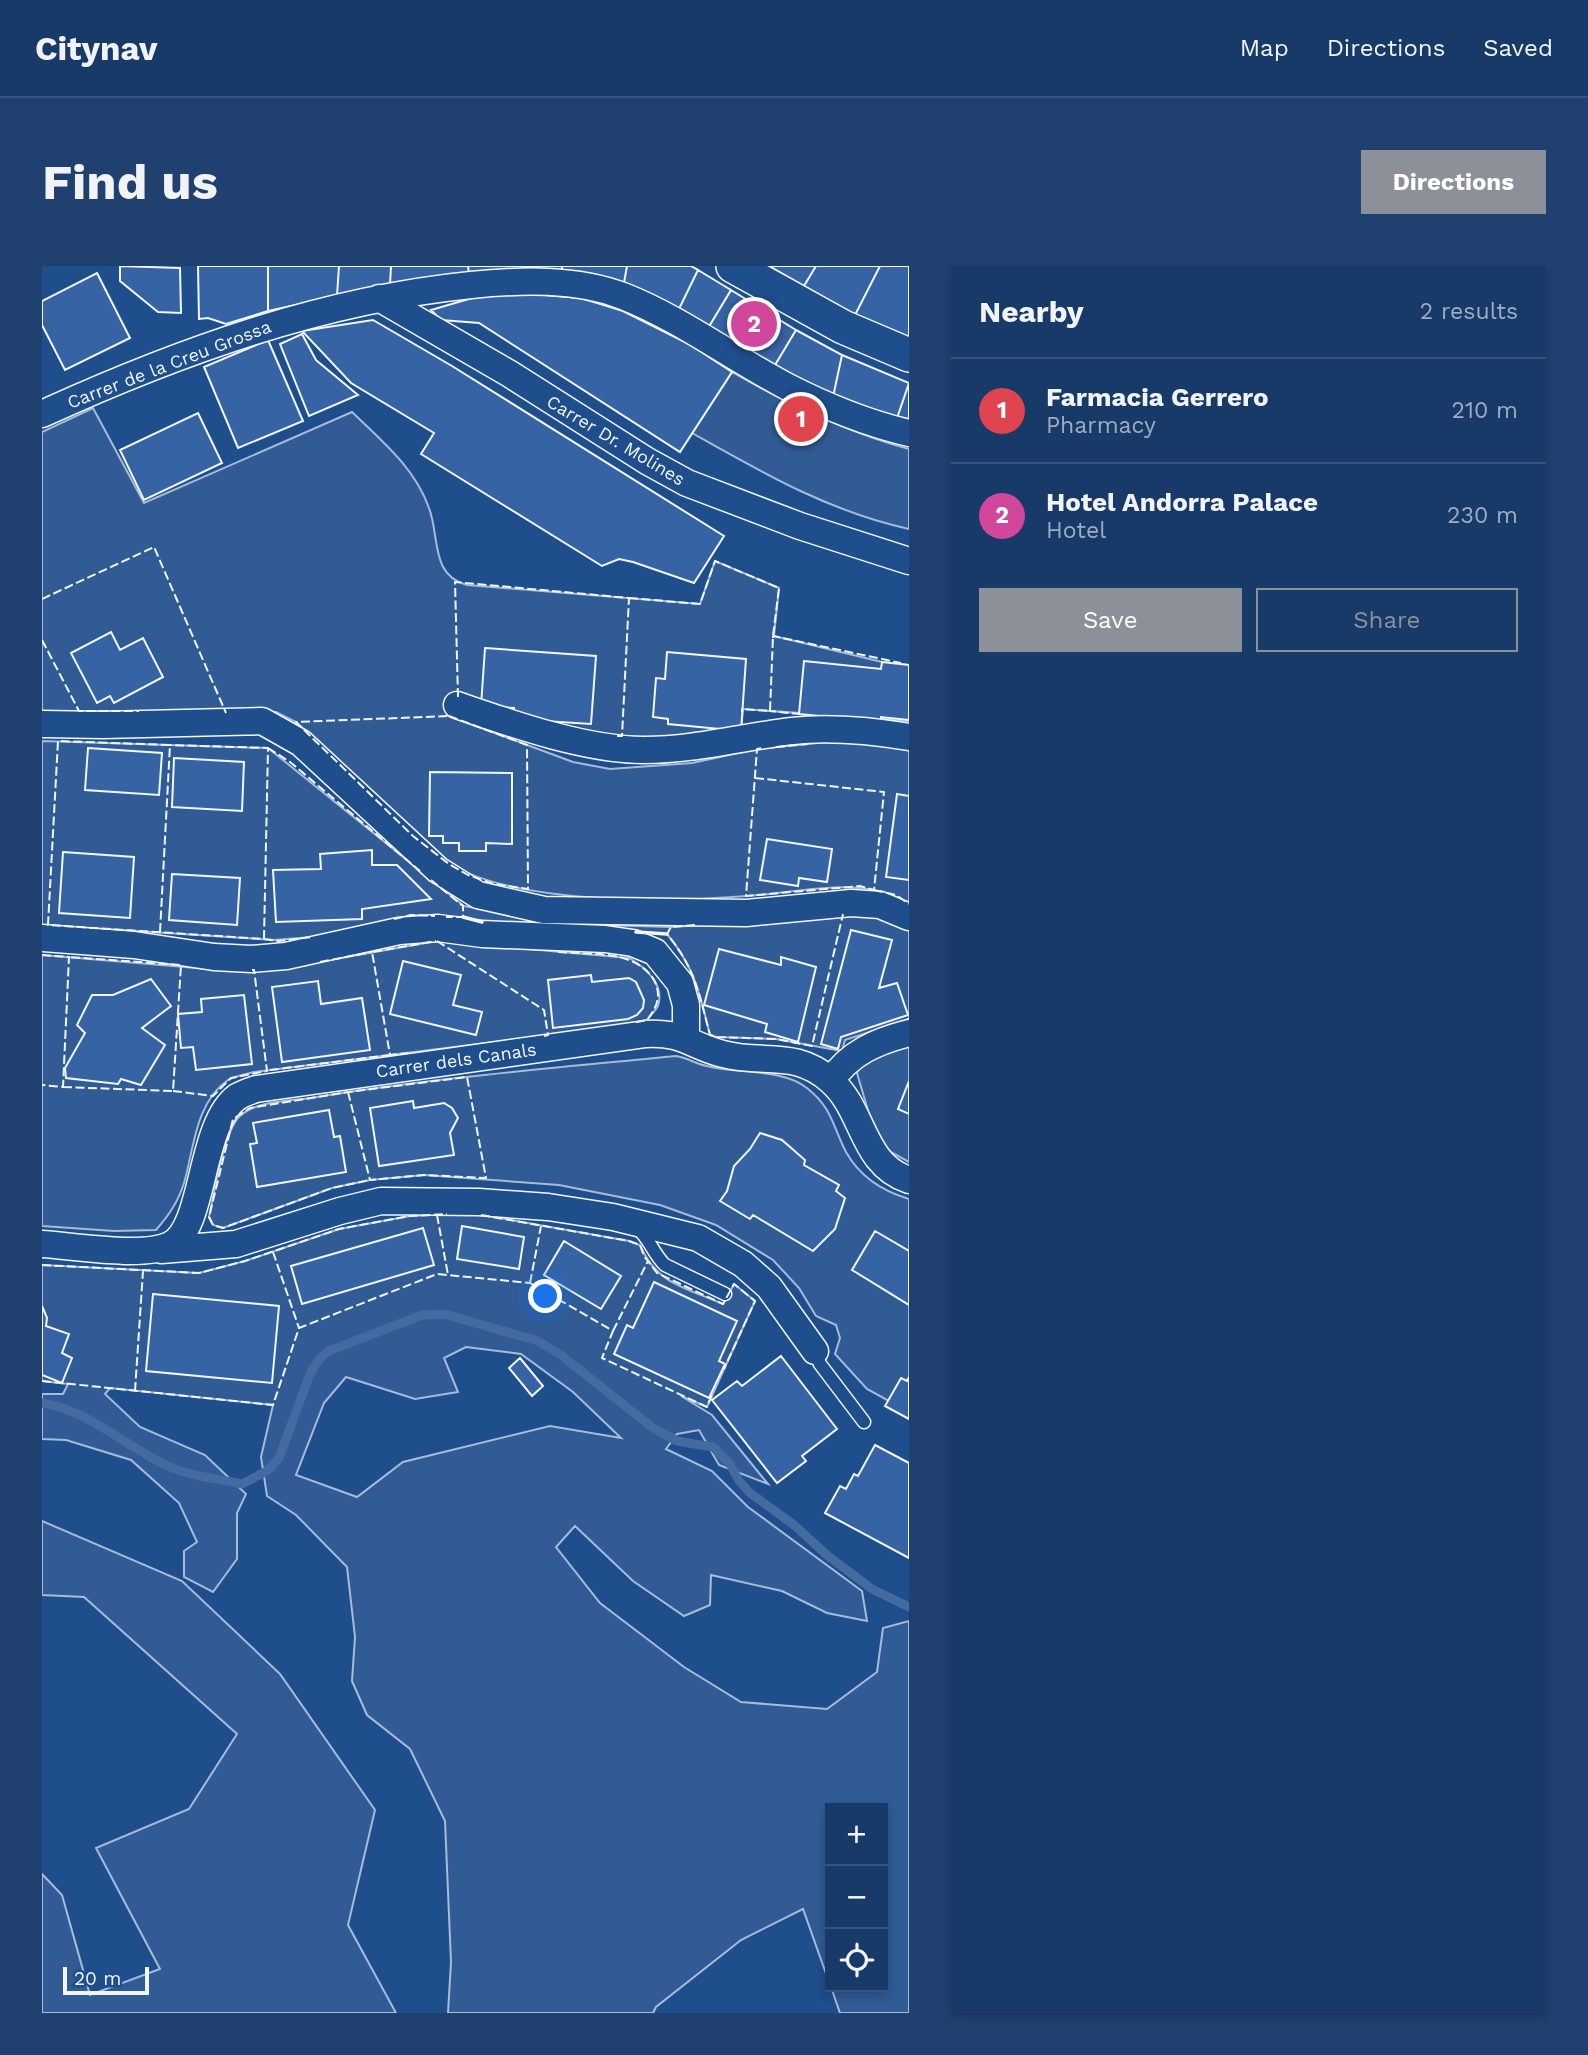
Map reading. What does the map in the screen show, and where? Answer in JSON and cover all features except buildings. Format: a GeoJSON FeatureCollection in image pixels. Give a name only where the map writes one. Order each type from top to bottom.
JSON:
{"type":"FeatureCollection","features":[{"type":"Feature","properties":{"kind":"street"},"geometry":{"type":"LineString","coordinates":[[733,266],[843,327],[909,355]]}},
{"type":"Feature","properties":{"kind":"street","name":"Carrer de la Creu Grossa"},"geometry":{"type":"LineString","coordinates":[[42,414],[201,349],[295,318],[428,289],[499,282],[566,284],[619,295],[650,307],[785,385],[833,409],[909,433]]}},
{"type":"Feature","properties":{"kind":"street","name":"Carrer Dr. Molines"},"geometry":{"type":"LineString","coordinates":[[379,298],[510,374],[687,484],[800,526],[909,561]]}},
{"type":"Feature","properties":{"kind":"street"},"geometry":{"type":"LineString","coordinates":[[457,705],[604,747],[640,750],[688,749],[794,731],[883,733],[909,737]]}},
{"type":"Feature","properties":{"kind":"street"},"geometry":{"type":"LineString","coordinates":[[42,724],[262,722],[301,743],[438,870],[478,895],[544,910],[746,913],[851,903],[880,905],[909,917]]}},
{"type":"Feature","properties":{"kind":"street"},"geometry":{"type":"LineString","coordinates":[[42,938],[134,945],[214,957],[251,959],[286,956],[399,931],[438,928],[482,934],[605,939],[633,943],[655,952],[680,983],[686,1005],[686,1038]]}},
{"type":"Feature","properties":{"kind":"street","name":"Carrer dels Canals"},"geometry":{"type":"LineString","coordinates":[[42,1244],[145,1251],[171,1245],[181,1235],[193,1211],[219,1120],[237,1097],[256,1089],[646,1034],[665,1033],[686,1038],[730,1056],[794,1060],[813,1069],[831,1081],[845,1097],[876,1158],[890,1170],[909,1180]]}},
{"type":"Feature","properties":{"kind":"street"},"geometry":{"type":"LineString","coordinates":[[831,1081],[839,1068],[851,1057],[886,1039],[909,1033]]}},
{"type":"Feature","properties":{"kind":"street"},"geometry":{"type":"LineString","coordinates":[[145,1251],[236,1244],[381,1201],[479,1202],[548,1207],[630,1221],[698,1238],[743,1264],[769,1287],[815,1351]]}},
{"type":"Feature","properties":{"kind":"lane"},"geometry":{"type":"LineString","coordinates":[[630,1221],[641,1230],[657,1258],[665,1265],[725,1294]]}},
{"type":"Feature","properties":{"kind":"lane"},"geometry":{"type":"LineString","coordinates":[[815,1351],[820,1364],[864,1422]]}},
{"type":"Feature","properties":{"kind":"shaded area"},"geometry":{"type":"Polygon","coordinates":[[[732,372],[818,416],[909,449],[909,529],[823,501],[692,433],[732,372]]]}},
{"type":"Feature","properties":{"kind":"shaded area"},"geometry":{"type":"Polygon","coordinates":[[[93,408],[144,503],[352,412],[386,445],[415,480],[429,508],[442,564],[455,580],[467,585],[700,604],[715,561],[779,588],[774,636],[882,662],[909,665],[909,721],[743,709],[741,731],[674,739],[595,735],[450,696],[449,716],[573,762],[610,769],[692,763],[757,749],[827,742],[909,745],[909,904],[891,895],[852,887],[714,898],[636,899],[553,894],[514,887],[479,877],[449,864],[296,722],[276,712],[42,711],[42,432],[93,408]]]}},
{"type":"Feature","properties":{"kind":"shaded area"},"geometry":{"type":"Polygon","coordinates":[[[42,741],[268,748],[464,906],[532,918],[600,925],[671,927],[878,914],[909,929],[909,1019],[845,1040],[842,1051],[776,1039],[710,1035],[690,970],[667,934],[494,924],[463,917],[412,915],[313,937],[274,940],[42,925],[42,741]]]}},
{"type":"Feature","properties":{"kind":"shaded area"},"geometry":{"type":"Polygon","coordinates":[[[437,941],[629,958],[652,977],[659,990],[658,1006],[647,1020],[599,1029],[254,1072],[234,1077],[217,1090],[202,1114],[182,1190],[173,1208],[156,1230],[114,1231],[42,1226],[42,955],[232,971],[273,970],[437,941]]]}},
{"type":"Feature","properties":{"kind":"shaded area"},"geometry":{"type":"Polygon","coordinates":[[[909,1045],[909,1162],[882,1147],[874,1131],[857,1073],[872,1056],[909,1045]]]}},
{"type":"Feature","properties":{"kind":"shaded area"},"geometry":{"type":"Polygon","coordinates":[[[676,1056],[707,1066],[785,1077],[807,1088],[822,1103],[846,1152],[858,1169],[881,1187],[909,1199],[909,1412],[867,1389],[835,1354],[840,1338],[836,1325],[816,1316],[799,1288],[773,1260],[716,1225],[660,1205],[559,1185],[424,1175],[370,1180],[332,1188],[223,1228],[213,1225],[209,1217],[229,1134],[240,1116],[255,1107],[447,1079],[676,1056]]]}},
{"type":"Feature","properties":{"kind":"shaded area"},"geometry":{"type":"Polygon","coordinates":[[[472,1213],[629,1241],[640,1245],[647,1258],[664,1277],[685,1289],[723,1304],[734,1284],[755,1301],[707,1407],[681,1396],[712,1415],[768,1484],[719,1465],[699,1430],[677,1434],[666,1449],[712,1471],[748,1507],[862,1591],[867,1621],[827,1613],[782,1591],[711,1575],[710,1605],[684,1616],[633,1581],[575,1526],[556,1547],[600,1603],[684,1667],[741,1702],[827,1709],[877,1672],[883,1628],[909,1621],[909,2013],[840,2013],[833,1992],[888,1992],[888,1803],[825,1803],[825,1971],[803,1909],[741,1940],[656,2007],[653,2013],[448,2013],[451,1962],[445,1821],[410,1749],[367,1715],[352,1681],[355,1637],[347,1567],[296,1515],[267,1496],[261,1457],[273,1405],[110,1388],[105,1394],[140,1427],[205,1455],[246,1494],[237,1513],[237,1559],[213,1592],[184,1577],[184,1551],[197,1542],[179,1503],[131,1460],[66,1440],[42,1439],[42,1394],[63,1394],[68,1384],[42,1381],[42,1265],[199,1273],[245,1261],[339,1229],[410,1216],[472,1213]],[[466,1347],[444,1358],[458,1392],[415,1399],[346,1377],[324,1403],[296,1475],[357,1497],[403,1462],[550,1426],[621,1438],[573,1392],[521,1354],[466,1347]]]}},
{"type":"Feature","properties":{"kind":"shaded area"},"geometry":{"type":"Polygon","coordinates":[[[42,1521],[182,1581],[280,1674],[375,1810],[348,1925],[396,2013],[42,2013],[42,1874],[62,1895],[90,1995],[160,1969],[96,1848],[189,1809],[237,1734],[84,1597],[42,1595],[42,1521]]]}},
{"type":"Feature","properties":{"kind":"waterway"},"geometry":{"type":"LineString","coordinates":[[42,1403],[76,1413],[152,1458],[176,1469],[242,1484],[267,1471],[279,1458],[310,1374],[320,1358],[329,1351],[422,1315],[444,1314],[538,1341],[561,1355],[653,1428],[677,1441],[713,1447],[730,1464],[739,1481],[750,1493],[872,1589],[909,1607]]}},
{"type":"Feature","properties":{"kind":"fence"},"geometry":{"type":"LineString","coordinates":[[42,599],[154,547],[226,713]]}},
{"type":"Feature","properties":{"kind":"fence"},"geometry":{"type":"LineString","coordinates":[[629,598],[700,604],[715,561],[779,588],[773,636],[770,711],[742,709],[742,712]]}},
{"type":"Feature","properties":{"kind":"fence"},"geometry":{"type":"LineString","coordinates":[[458,697],[455,582],[629,598],[622,736],[617,736]]}},
{"type":"Feature","properties":{"kind":"fence"},"geometry":{"type":"LineString","coordinates":[[773,638],[901,663]]}},
{"type":"Feature","properties":{"kind":"fence"},"geometry":{"type":"LineString","coordinates":[[42,640],[79,711],[139,711]]}},
{"type":"Feature","properties":{"kind":"fence"},"geometry":{"type":"LineString","coordinates":[[770,708],[770,711],[799,714]]}},
{"type":"Feature","properties":{"kind":"fence"},"geometry":{"type":"LineString","coordinates":[[449,716],[527,745],[528,889],[494,884],[468,875],[449,864],[413,836],[296,722],[449,716]]}},
{"type":"Feature","properties":{"kind":"fence"},"geometry":{"type":"LineString","coordinates":[[160,932],[170,745],[58,741],[48,925],[264,939],[268,748],[170,745]]}},
{"type":"Feature","properties":{"kind":"fence"},"geometry":{"type":"LineString","coordinates":[[776,747],[808,744]]}},
{"type":"Feature","properties":{"kind":"fence"},"geometry":{"type":"LineString","coordinates":[[268,748],[290,762],[420,871]]}},
{"type":"Feature","properties":{"kind":"fence"},"geometry":{"type":"LineString","coordinates":[[755,778],[884,792],[874,890],[860,886],[746,896],[757,749],[763,748]]}},
{"type":"Feature","properties":{"kind":"fence"},"geometry":{"type":"LineString","coordinates":[[431,880],[463,906],[463,917],[446,917]]}},
{"type":"Feature","properties":{"kind":"fence"},"geometry":{"type":"LineString","coordinates":[[874,890],[896,895],[909,904]]}},
{"type":"Feature","properties":{"kind":"fence"},"geometry":{"type":"LineString","coordinates":[[695,925],[671,927],[667,934],[690,970],[710,1035],[776,1039],[812,1046],[843,914]]}},
{"type":"Feature","properties":{"kind":"fence"},"geometry":{"type":"LineString","coordinates":[[394,919],[411,915],[435,916]]}},
{"type":"Feature","properties":{"kind":"fence"},"geometry":{"type":"LineString","coordinates":[[264,939],[278,941],[312,937]]}},
{"type":"Feature","properties":{"kind":"fence"},"geometry":{"type":"LineString","coordinates":[[409,1053],[390,1055],[372,952],[436,941]]}},
{"type":"Feature","properties":{"kind":"fence"},"geometry":{"type":"LineString","coordinates":[[437,941],[544,1010],[548,1035],[544,1036]]}},
{"type":"Feature","properties":{"kind":"fence"},"geometry":{"type":"LineString","coordinates":[[320,962],[372,952]]}},
{"type":"Feature","properties":{"kind":"fence"},"geometry":{"type":"LineString","coordinates":[[558,952],[624,958],[646,970],[658,991],[657,1001],[647,1020],[633,1023]]}},
{"type":"Feature","properties":{"kind":"fence"},"geometry":{"type":"LineString","coordinates":[[42,955],[69,957],[63,1087],[42,1085]]}},
{"type":"Feature","properties":{"kind":"fence"},"geometry":{"type":"LineString","coordinates":[[63,1087],[173,1091],[181,965],[69,957]]}},
{"type":"Feature","properties":{"kind":"fence"},"geometry":{"type":"LineString","coordinates":[[173,1091],[213,1096],[231,1078],[267,1071],[252,970]]}},
{"type":"Feature","properties":{"kind":"fence"},"geometry":{"type":"LineString","coordinates":[[270,1070],[390,1055]]}},
{"type":"Feature","properties":{"kind":"fence"},"geometry":{"type":"LineString","coordinates":[[348,1092],[370,1180],[424,1175],[486,1178],[467,1077],[348,1092],[250,1108],[233,1119],[209,1217],[213,1225],[223,1228],[332,1188],[370,1180]]}},
{"type":"Feature","properties":{"kind":"fence"},"geometry":{"type":"LineString","coordinates":[[42,1265],[199,1273],[245,1261],[339,1229],[410,1216],[447,1214]]}},
{"type":"Feature","properties":{"kind":"fence"},"geometry":{"type":"LineString","coordinates":[[437,1215],[448,1275]]}},
{"type":"Feature","properties":{"kind":"fence"},"geometry":{"type":"LineString","coordinates":[[481,1215],[640,1245],[644,1256],[657,1273],[723,1304],[734,1284],[755,1301],[724,1369]]}},
{"type":"Feature","properties":{"kind":"fence"},"geometry":{"type":"LineString","coordinates":[[530,1283],[541,1226]]}},
{"type":"Feature","properties":{"kind":"fence"},"geometry":{"type":"LineString","coordinates":[[273,1252],[299,1328]]}},
{"type":"Feature","properties":{"kind":"fence"},"geometry":{"type":"LineString","coordinates":[[613,1331],[648,1261]]}},
{"type":"Feature","properties":{"kind":"fence"},"geometry":{"type":"LineString","coordinates":[[135,1391],[143,1271]]}},
{"type":"Feature","properties":{"kind":"fence"},"geometry":{"type":"LineString","coordinates":[[42,1381],[273,1405],[299,1328],[437,1274],[530,1283],[613,1331],[602,1358],[707,1407],[712,1394]]}},
{"type":"Feature","properties":{"kind":"wall"},"geometry":{"type":"LineString","coordinates":[[463,917],[482,922]]}},
{"type":"Feature","properties":{"kind":"wall"},"geometry":{"type":"LineString","coordinates":[[636,932],[667,934]]}},
{"type":"Feature","properties":{"kind":"place","name":"Hotel Andorra Palace"},"geometry":{"type":"Point","coordinates":[754,324]}},
{"type":"Feature","properties":{"kind":"place","name":"Farmacia Gerrero"},"geometry":{"type":"Point","coordinates":[801,419]}}]}
